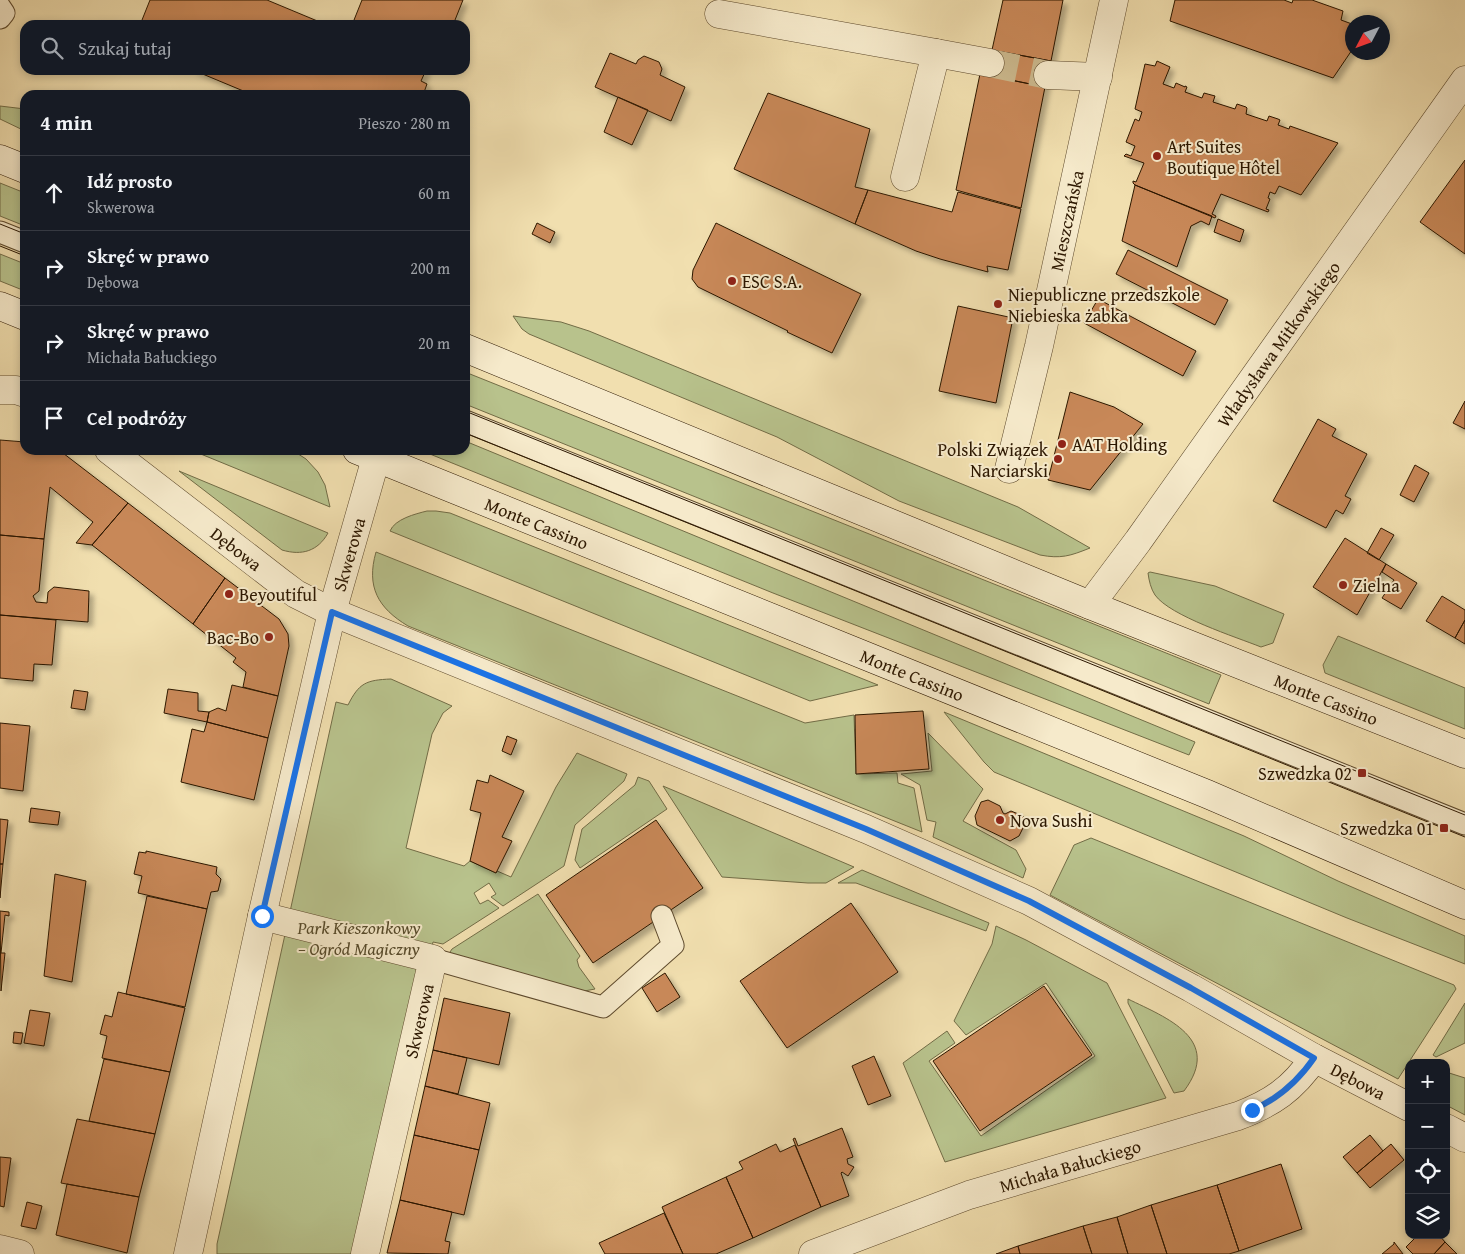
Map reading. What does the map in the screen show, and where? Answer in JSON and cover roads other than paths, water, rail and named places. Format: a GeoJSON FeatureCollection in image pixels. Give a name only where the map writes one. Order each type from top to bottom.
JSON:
{"type":"FeatureCollection","features":[{"type":"Feature","properties":{"kind":"street","name":"Mieszczańska"},"geometry":{"type":"LineString","coordinates":[[1010,469],[1039,346],[1114,0]]}},
{"type":"Feature","properties":{"kind":"street"},"geometry":{"type":"LineString","coordinates":[[719,14],[990,63]]}},
{"type":"Feature","properties":{"kind":"street"},"geometry":{"type":"LineString","coordinates":[[905,177],[936,53]]}},
{"type":"Feature","properties":{"kind":"street"},"geometry":{"type":"LineString","coordinates":[[1048,75],[1098,76]]}},
{"type":"Feature","properties":{"kind":"street","name":"Władysława Mitkowskiego"},"geometry":{"type":"LineString","coordinates":[[1090,605],[1144,532],[1465,80]]}},
{"type":"Feature","properties":{"kind":"street"},"geometry":{"type":"LineString","coordinates":[[0,306],[20,314]]}},
{"type":"Feature","properties":{"kind":"street","name":"Monte Cassino"},"geometry":{"type":"LineString","coordinates":[[470,350],[1090,605],[1465,754]]}},
{"type":"Feature","properties":{"kind":"street","name":"Dębowa"},"geometry":{"type":"LineString","coordinates":[[115,455],[296,594],[332,612],[866,829],[1029,901],[1191,988],[1314,1058],[1405,1105]]}},
{"type":"Feature","properties":{"kind":"street","name":"Skwerowa"},"geometry":{"type":"LineString","coordinates":[[188,1254],[262,916],[367,455]]}},
{"type":"Feature","properties":{"kind":"street","name":"Monte Cassino"},"geometry":{"type":"LineString","coordinates":[[369,455],[1207,794],[1465,905]]}},
{"type":"Feature","properties":{"kind":"street","name":"Skwerowa"},"geometry":{"type":"LineString","coordinates":[[262,916],[432,959],[365,1254]]}},
{"type":"Feature","properties":{"kind":"street","name":"Michała Bałuckiego"},"geometry":{"type":"LineString","coordinates":[[813,1254],[969,1195],[1252,1110],[1267,1104],[1282,1094],[1296,1081],[1314,1058]]}},
{"type":"Feature","properties":{"kind":"street"},"geometry":{"type":"LineString","coordinates":[[1450,1130],[1465,1138]]}},
{"type":"Feature","properties":{"kind":"street"},"geometry":{"type":"LineString","coordinates":[[0,1249],[20,1254]]}},
{"type":"Feature","properties":{"kind":"lane"},"geometry":{"type":"LineString","coordinates":[[0,232],[20,240]]}},
{"type":"Feature","properties":{"kind":"lane"},"geometry":{"type":"LineString","coordinates":[[470,423],[1465,824]]}},
{"type":"Feature","properties":{"kind":"lane"},"geometry":{"type":"LineString","coordinates":[[432,959],[603,1007],[673,945],[662,916]]}},
{"type":"Feature","properties":{"kind":"tunnel"},"geometry":{"type":"LineString","coordinates":[[990,63],[1048,75]]}},
{"type":"Feature","properties":{"kind":"tram line"},"geometry":{"type":"LineString","coordinates":[[0,224],[20,232]]}},
{"type":"Feature","properties":{"kind":"tram line"},"geometry":{"type":"LineString","coordinates":[[0,246],[20,254]]}},
{"type":"Feature","properties":{"kind":"tram line"},"geometry":{"type":"LineString","coordinates":[[470,413],[1465,815]]}},
{"type":"Feature","properties":{"kind":"tram line"},"geometry":{"type":"LineString","coordinates":[[470,435],[1465,837]]}},
{"type":"Feature","properties":{"kind":"place","name":"Art Suites Boutique Hôtel"},"geometry":{"type":"Point","coordinates":[1157,156]}},
{"type":"Feature","properties":{"kind":"place","name":"ESC S.A."},"geometry":{"type":"Point","coordinates":[732,281]}},
{"type":"Feature","properties":{"kind":"place","name":"Niepubliczne przedszkole Niebieska żabka"},"geometry":{"type":"Point","coordinates":[998,304]}},
{"type":"Feature","properties":{"kind":"place","name":"AAT Holding"},"geometry":{"type":"Point","coordinates":[1062,444]}},
{"type":"Feature","properties":{"kind":"place","name":"Polski Związek Narciarski"},"geometry":{"type":"Point","coordinates":[1058,459]}},
{"type":"Feature","properties":{"kind":"place","name":"Zielna"},"geometry":{"type":"Point","coordinates":[1343,585]}},
{"type":"Feature","properties":{"kind":"place","name":"Beyoutiful"},"geometry":{"type":"Point","coordinates":[229,594]}},
{"type":"Feature","properties":{"kind":"place","name":"Bac-Bo"},"geometry":{"type":"Point","coordinates":[269,637]}},
{"type":"Feature","properties":{"kind":"place","name":"Szwedzka 02"},"geometry":{"type":"Point","coordinates":[1362,773]}},
{"type":"Feature","properties":{"kind":"place","name":"Nova Sushi"},"geometry":{"type":"Point","coordinates":[1000,820]}},
{"type":"Feature","properties":{"kind":"place","name":"Szwedzka 01"},"geometry":{"type":"Point","coordinates":[1444,828]}},
{"type":"Feature","properties":{"kind":"park label","name":"Park Kieszonkowy – Ogród Magiczny"},"geometry":{"type":"Point","coordinates":[359,938]}}]}
